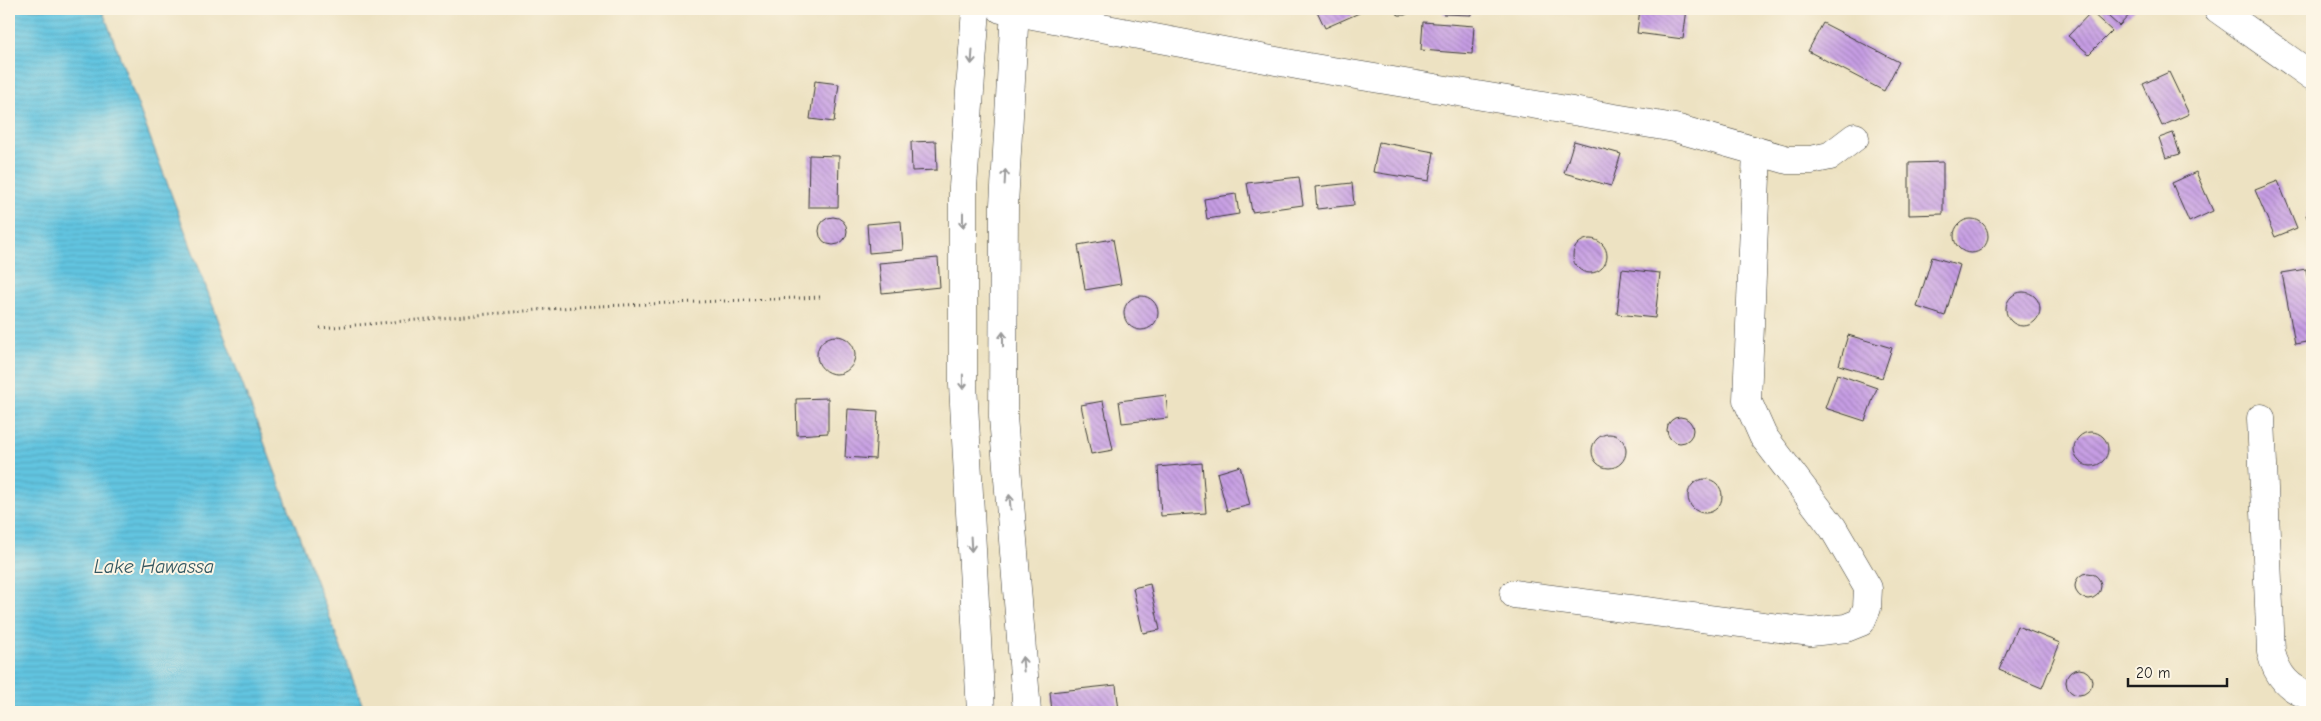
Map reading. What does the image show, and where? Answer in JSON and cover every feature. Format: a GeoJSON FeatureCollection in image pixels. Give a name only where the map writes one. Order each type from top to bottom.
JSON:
{"type":"FeatureCollection","features":[{"type":"Feature","properties":{"kind":"street"},"geometry":{"type":"LineString","coordinates":[[976,9],[963,186],[963,385],[981,712]]}},
{"type":"Feature","properties":{"kind":"street"},"geometry":{"type":"LineString","coordinates":[[1027,712],[1003,417],[1004,205],[1010,9],[1308,67],[1675,128],[1788,160],[1812,160],[1830,156],[1855,137]]}},
{"type":"Feature","properties":{"kind":"street"},"geometry":{"type":"LineString","coordinates":[[2218,9],[2312,76]]}},
{"type":"Feature","properties":{"kind":"street"},"geometry":{"type":"LineString","coordinates":[[1514,594],[1811,632],[1846,628],[1860,622],[1867,608],[1868,588],[1832,528],[1763,436],[1747,400],[1757,151]]}},
{"type":"Feature","properties":{"kind":"street"},"geometry":{"type":"LineString","coordinates":[[2261,418],[2271,652],[2276,669],[2296,691],[2312,697]]}},
{"type":"Feature","properties":{"kind":"path"},"geometry":{"type":"LineString","coordinates":[[320,328],[574,307],[822,297]]}},
{"type":"Feature","properties":{"kind":"water","name":"Lake Hawassa"},"geometry":{"type":"Polygon","coordinates":[[[9,9],[102,9],[365,712],[9,712],[9,9]]]}},
{"type":"Feature","properties":{"kind":"building"},"geometry":{"type":"Polygon","coordinates":[[[1316,9],[1366,9],[1366,10],[1325,28],[1316,9]]]}},
{"type":"Feature","properties":{"kind":"building"},"geometry":{"type":"Polygon","coordinates":[[[1390,9],[1417,9],[1405,15],[1399,15],[1390,9]]]}},
{"type":"Feature","properties":{"kind":"building"},"geometry":{"type":"Polygon","coordinates":[[[1444,9],[1471,9],[1471,15],[1443,14],[1444,9]]]}},
{"type":"Feature","properties":{"kind":"building"},"geometry":{"type":"Polygon","coordinates":[[[1640,9],[1687,9],[1683,39],[1637,33],[1640,9]]]}},
{"type":"Feature","properties":{"kind":"building"},"geometry":{"type":"Polygon","coordinates":[[[2100,9],[2135,9],[2119,26],[2100,9]]]}},
{"type":"Feature","properties":{"kind":"building"},"geometry":{"type":"Polygon","coordinates":[[[2091,12],[2112,31],[2089,54],[2068,36],[2091,12]]]}},
{"type":"Feature","properties":{"kind":"building"},"geometry":{"type":"Polygon","coordinates":[[[1423,22],[1474,26],[1472,54],[1421,50],[1423,22]]]}},
{"type":"Feature","properties":{"kind":"building"},"geometry":{"type":"Polygon","coordinates":[[[1823,23],[1899,62],[1884,91],[1808,51],[1823,23]]]}},
{"type":"Feature","properties":{"kind":"building"},"geometry":{"type":"Polygon","coordinates":[[[2169,72],[2189,114],[2162,126],[2143,84],[2169,72]]]}},
{"type":"Feature","properties":{"kind":"building"},"geometry":{"type":"Polygon","coordinates":[[[815,81],[839,84],[834,122],[810,119],[815,81]]]}},
{"type":"Feature","properties":{"kind":"building"},"geometry":{"type":"Polygon","coordinates":[[[2173,133],[2180,154],[2166,158],[2159,138],[2173,133]]]}},
{"type":"Feature","properties":{"kind":"building"},"geometry":{"type":"Polygon","coordinates":[[[936,141],[937,170],[912,171],[911,142],[936,141]]]}},
{"type":"Feature","properties":{"kind":"building"},"geometry":{"type":"Polygon","coordinates":[[[1574,141],[1621,154],[1611,186],[1564,173],[1574,141]]]}},
{"type":"Feature","properties":{"kind":"building"},"geometry":{"type":"Polygon","coordinates":[[[1379,142],[1434,152],[1429,181],[1373,172],[1379,142]]]}},
{"type":"Feature","properties":{"kind":"building"},"geometry":{"type":"Polygon","coordinates":[[[809,155],[839,156],[838,207],[808,207],[809,155]]]}},
{"type":"Feature","properties":{"kind":"building"},"geometry":{"type":"Polygon","coordinates":[[[1943,162],[1943,214],[1909,215],[1909,163],[1943,162]]]}},
{"type":"Feature","properties":{"kind":"building"},"geometry":{"type":"Polygon","coordinates":[[[2196,172],[2213,211],[2189,222],[2172,183],[2196,172]]]}},
{"type":"Feature","properties":{"kind":"building"},"geometry":{"type":"Polygon","coordinates":[[[1299,177],[1303,205],[1252,212],[1247,183],[1299,177]]]}},
{"type":"Feature","properties":{"kind":"building"},"geometry":{"type":"Polygon","coordinates":[[[2278,181],[2297,228],[2275,237],[2255,190],[2278,181]]]}},
{"type":"Feature","properties":{"kind":"building"},"geometry":{"type":"Polygon","coordinates":[[[1352,183],[1354,205],[1317,209],[1315,187],[1352,183]]]}},
{"type":"Feature","properties":{"kind":"building"},"geometry":{"type":"Polygon","coordinates":[[[1236,194],[1239,214],[1207,219],[1204,199],[1236,194]]]}},
{"type":"Feature","properties":{"kind":"building"},"geometry":{"type":"Polygon","coordinates":[[[2312,213],[2312,230],[2306,215],[2312,213]]]}},
{"type":"Feature","properties":{"kind":"building"},"geometry":{"type":"Polygon","coordinates":[[[833,217],[843,221],[847,231],[843,241],[833,245],[823,241],[819,231],[823,221],[833,217]]]}},
{"type":"Feature","properties":{"kind":"building"},"geometry":{"type":"Polygon","coordinates":[[[1971,219],[1978,220],[1983,224],[1987,229],[1987,243],[1983,248],[1978,252],[1971,253],[1964,252],[1959,248],[1955,243],[1954,236],[1955,229],[1959,224],[1964,220],[1971,219]]]}},
{"type":"Feature","properties":{"kind":"building"},"geometry":{"type":"Polygon","coordinates":[[[901,221],[903,250],[869,253],[867,224],[901,221]]]}},
{"type":"Feature","properties":{"kind":"building"},"geometry":{"type":"Polygon","coordinates":[[[1113,239],[1121,284],[1085,290],[1078,245],[1113,239]]]}},
{"type":"Feature","properties":{"kind":"building"},"geometry":{"type":"Polygon","coordinates":[[[1590,239],[1597,240],[1602,244],[1606,249],[1606,263],[1602,268],[1597,272],[1590,273],[1583,272],[1578,268],[1574,263],[1573,256],[1574,249],[1578,244],[1583,240],[1590,239]]]}},
{"type":"Feature","properties":{"kind":"building"},"geometry":{"type":"Polygon","coordinates":[[[1932,257],[1960,265],[1945,316],[1917,307],[1932,257]]]}},
{"type":"Feature","properties":{"kind":"building"},"geometry":{"type":"Polygon","coordinates":[[[938,258],[940,287],[882,293],[879,263],[938,258]]]}},
{"type":"Feature","properties":{"kind":"building"},"geometry":{"type":"Polygon","coordinates":[[[1622,269],[1660,273],[1655,318],[1617,314],[1622,269]]]}},
{"type":"Feature","properties":{"kind":"building"},"geometry":{"type":"Polygon","coordinates":[[[2306,269],[2312,305],[2312,341],[2295,344],[2282,273],[2306,269]]]}},
{"type":"Feature","properties":{"kind":"building"},"geometry":{"type":"Polygon","coordinates":[[[2023,292],[2030,293],[2035,297],[2039,302],[2039,316],[2035,321],[2030,325],[2023,326],[2016,325],[2011,321],[2007,316],[2006,309],[2007,302],[2011,297],[2016,293],[2023,292]]]}},
{"type":"Feature","properties":{"kind":"building"},"geometry":{"type":"Polygon","coordinates":[[[1141,296],[1148,297],[1153,301],[1157,306],[1157,320],[1153,325],[1148,329],[1141,330],[1134,329],[1129,325],[1125,320],[1124,313],[1125,306],[1129,301],[1134,297],[1141,296]]]}},
{"type":"Feature","properties":{"kind":"building"},"geometry":{"type":"Polygon","coordinates":[[[1848,335],[1892,348],[1882,378],[1839,365],[1848,335]]]}},
{"type":"Feature","properties":{"kind":"building"},"geometry":{"type":"Polygon","coordinates":[[[836,336],[849,342],[855,355],[849,368],[836,374],[823,368],[817,355],[823,342],[836,336]]]}},
{"type":"Feature","properties":{"kind":"building"},"geometry":{"type":"Polygon","coordinates":[[[1837,374],[1877,388],[1865,421],[1825,408],[1837,374]]]}},
{"type":"Feature","properties":{"kind":"building"},"geometry":{"type":"Polygon","coordinates":[[[1166,395],[1168,418],[1122,423],[1119,401],[1166,395]]]}},
{"type":"Feature","properties":{"kind":"building"},"geometry":{"type":"Polygon","coordinates":[[[828,398],[828,433],[797,435],[796,399],[828,398]]]}},
{"type":"Feature","properties":{"kind":"building"},"geometry":{"type":"Polygon","coordinates":[[[1103,401],[1113,450],[1091,454],[1081,405],[1103,401]]]}},
{"type":"Feature","properties":{"kind":"building"},"geometry":{"type":"Polygon","coordinates":[[[848,409],[878,411],[875,459],[845,457],[848,409]]]}},
{"type":"Feature","properties":{"kind":"building"},"geometry":{"type":"Polygon","coordinates":[[[1680,417],[1689,421],[1693,430],[1689,439],[1680,443],[1671,439],[1667,430],[1671,421],[1680,417]]]}},
{"type":"Feature","properties":{"kind":"building"},"geometry":{"type":"Polygon","coordinates":[[[2091,432],[2098,433],[2103,437],[2107,442],[2107,456],[2103,461],[2098,465],[2091,466],[2084,465],[2079,461],[2075,456],[2074,449],[2075,442],[2079,437],[2084,433],[2091,432]]]}},
{"type":"Feature","properties":{"kind":"building"},"geometry":{"type":"Polygon","coordinates":[[[1609,434],[1616,435],[1621,439],[1625,444],[1625,458],[1621,463],[1616,467],[1609,468],[1602,467],[1597,463],[1593,458],[1592,451],[1593,444],[1597,439],[1602,435],[1609,434]]]}},
{"type":"Feature","properties":{"kind":"building"},"geometry":{"type":"Polygon","coordinates":[[[1202,463],[1206,513],[1161,516],[1158,467],[1202,463]]]}},
{"type":"Feature","properties":{"kind":"building"},"geometry":{"type":"Polygon","coordinates":[[[1240,466],[1250,505],[1227,511],[1217,473],[1240,466]]]}},
{"type":"Feature","properties":{"kind":"building"},"geometry":{"type":"Polygon","coordinates":[[[1705,479],[1712,480],[1717,484],[1721,489],[1721,503],[1717,508],[1712,512],[1705,513],[1698,512],[1693,508],[1689,503],[1688,496],[1689,489],[1693,484],[1698,480],[1705,479]]]}},
{"type":"Feature","properties":{"kind":"building"},"geometry":{"type":"Polygon","coordinates":[[[2088,573],[2097,577],[2101,586],[2097,595],[2088,599],[2079,595],[2075,586],[2079,577],[2088,573]]]}},
{"type":"Feature","properties":{"kind":"building"},"geometry":{"type":"Polygon","coordinates":[[[1150,584],[1160,630],[1143,633],[1133,588],[1150,584]]]}},
{"type":"Feature","properties":{"kind":"building"},"geometry":{"type":"Polygon","coordinates":[[[2017,626],[2060,643],[2042,688],[1999,670],[2017,626]]]}},
{"type":"Feature","properties":{"kind":"building"},"geometry":{"type":"Polygon","coordinates":[[[2079,669],[2088,673],[2092,682],[2088,691],[2079,695],[2070,691],[2066,682],[2070,673],[2079,669]]]}},
{"type":"Feature","properties":{"kind":"building"},"geometry":{"type":"Polygon","coordinates":[[[1116,685],[1119,711],[1052,712],[1050,692],[1116,685]]]}},
{"type":"Feature","properties":{"kind":"building"},"geometry":{"type":"Polygon","coordinates":[[[1245,709],[1254,712],[1230,712],[1245,709]]]}}]}
